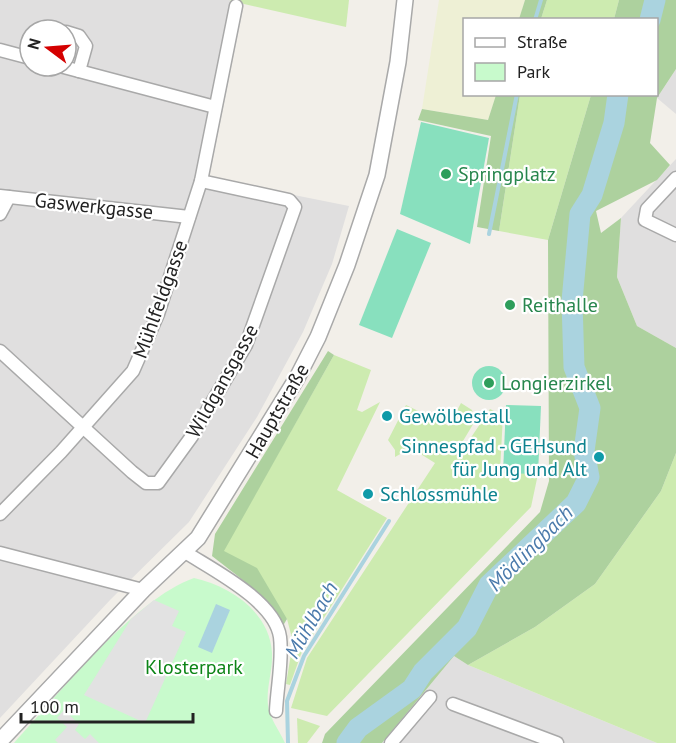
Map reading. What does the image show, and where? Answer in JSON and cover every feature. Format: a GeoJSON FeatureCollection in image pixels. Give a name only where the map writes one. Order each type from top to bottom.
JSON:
{"type":"FeatureCollection","features":[{"type":"Feature","properties":{"kind":"street","name":"Hauptstraße"},"geometry":{"type":"LineString","coordinates":[[0,741],[142,590],[185,552],[210,523],[292,388],[318,337],[347,265],[377,175],[398,62],[405,0]]}},
{"type":"Feature","properties":{"kind":"street","name":"Mühlfeldgasse"},"geometry":{"type":"LineString","coordinates":[[0,514],[133,371],[158,314],[201,181],[236,6]]}},
{"type":"Feature","properties":{"kind":"street"},"geometry":{"type":"LineString","coordinates":[[78,36],[86,46],[79,71],[215,107]]}},
{"type":"Feature","properties":{"kind":"street"},"geometry":{"type":"LineString","coordinates":[[0,50],[18,55]]}},
{"type":"Feature","properties":{"kind":"street"},"geometry":{"type":"LineString","coordinates":[[676,178],[647,209],[645,220],[676,235]]}},
{"type":"Feature","properties":{"kind":"street","name":"Wildgansgasse"},"geometry":{"type":"LineString","coordinates":[[84,425],[146,483],[158,483],[192,436],[246,345],[296,207],[289,200],[201,181]]}},
{"type":"Feature","properties":{"kind":"street"},"geometry":{"type":"LineString","coordinates":[[0,214],[5,196]]}},
{"type":"Feature","properties":{"kind":"street","name":"Gaswerkgasse"},"geometry":{"type":"LineString","coordinates":[[5,196],[189,217]]}},
{"type":"Feature","properties":{"kind":"street"},"geometry":{"type":"LineString","coordinates":[[0,351],[43,392],[84,425]]}},
{"type":"Feature","properties":{"kind":"street"},"geometry":{"type":"LineString","coordinates":[[185,552],[243,589],[272,615],[280,636],[276,711]]}},
{"type":"Feature","properties":{"kind":"street"},"geometry":{"type":"LineString","coordinates":[[0,554],[142,590]]}},
{"type":"Feature","properties":{"kind":"street"},"geometry":{"type":"LineString","coordinates":[[391,743],[430,697]]}},
{"type":"Feature","properties":{"kind":"street"},"geometry":{"type":"LineString","coordinates":[[453,704],[557,743]]}},
{"type":"Feature","properties":{"kind":"shaded area"},"geometry":{"type":"Polygon","coordinates":[[[0,0],[229,0],[244,4],[209,178],[349,206],[332,264],[303,332],[257,417],[189,522],[111,599],[0,718],[0,0]]]}},
{"type":"Feature","properties":{"kind":"shaded area"},"geometry":{"type":"Polygon","coordinates":[[[676,69],[676,114],[657,98],[676,69]]]}},
{"type":"Feature","properties":{"kind":"shaded area"},"geometry":{"type":"Polygon","coordinates":[[[676,159],[676,348],[637,326],[617,277],[621,218],[676,159]]]}},
{"type":"Feature","properties":{"kind":"shaded area"},"geometry":{"type":"Polygon","coordinates":[[[154,600],[179,611],[172,626],[186,632],[145,723],[84,695],[131,619],[154,600]]]}},
{"type":"Feature","properties":{"kind":"shaded area"},"geometry":{"type":"Polygon","coordinates":[[[454,656],[468,665],[657,743],[382,743],[454,656]]]}},
{"type":"Feature","properties":{"kind":"shaded area"},"geometry":{"type":"Polygon","coordinates":[[[64,710],[79,724],[75,730],[85,739],[90,734],[99,743],[58,743],[55,740],[67,727],[57,718],[64,710]]]}},
{"type":"Feature","properties":{"kind":"green space"},"geometry":{"type":"Polygon","coordinates":[[[229,0],[349,0],[346,27],[244,4],[229,0]]]}},
{"type":"Feature","properties":{"kind":"green space"},"geometry":{"type":"Polygon","coordinates":[[[439,0],[525,0],[519,18],[463,18],[463,96],[496,96],[488,120],[422,109],[439,0]]]}},
{"type":"Feature","properties":{"kind":"green space"},"geometry":{"type":"Polygon","coordinates":[[[525,0],[547,0],[541,18],[519,18],[525,0]]]}},
{"type":"Feature","properties":{"kind":"green space"},"geometry":{"type":"Polygon","coordinates":[[[547,0],[619,0],[614,18],[541,18],[547,0]]]}},
{"type":"Feature","properties":{"kind":"green space"},"geometry":{"type":"Polygon","coordinates":[[[619,0],[676,0],[676,69],[657,98],[650,143],[670,165],[657,180],[596,211],[601,233],[621,218],[617,277],[637,326],[676,348],[676,453],[661,491],[595,584],[535,627],[468,665],[454,656],[382,743],[322,743],[325,734],[540,512],[549,481],[548,240],[591,96],[658,96],[658,18],[614,18],[619,0]]]}},
{"type":"Feature","properties":{"kind":"green space"},"geometry":{"type":"Polygon","coordinates":[[[496,96],[520,96],[499,231],[477,227],[491,136],[418,120],[422,109],[488,120],[496,96]]]}},
{"type":"Feature","properties":{"kind":"green space"},"geometry":{"type":"Polygon","coordinates":[[[520,96],[591,96],[548,240],[499,231],[520,96]]]}},
{"type":"Feature","properties":{"kind":"green space","name":"Springplatz"},"geometry":{"type":"Polygon","coordinates":[[[421,122],[489,138],[470,244],[400,214],[421,122]]]}},
{"type":"Feature","properties":{"kind":"green space"},"geometry":{"type":"Polygon","coordinates":[[[397,229],[431,243],[392,338],[359,325],[397,229]]]}},
{"type":"Feature","properties":{"kind":"green space"},"geometry":{"type":"Polygon","coordinates":[[[328,351],[334,355],[224,551],[257,568],[287,619],[281,629],[262,597],[212,556],[215,534],[328,351]]]}},
{"type":"Feature","properties":{"kind":"green space"},"geometry":{"type":"Polygon","coordinates":[[[334,355],[371,370],[357,410],[362,412],[380,402],[337,490],[387,518],[301,654],[290,685],[286,684],[293,642],[287,619],[223,551],[334,355]]]}},
{"type":"Feature","properties":{"kind":"green space","name":"Longierzirkel"},"geometry":{"type":"Polygon","coordinates":[[[489,366],[501,371],[506,383],[501,395],[489,400],[477,395],[472,383],[477,371],[489,366]]]}},
{"type":"Feature","properties":{"kind":"green space"},"geometry":{"type":"Polygon","coordinates":[[[461,403],[472,410],[475,421],[460,446],[464,448],[490,409],[503,415],[500,471],[538,474],[531,507],[327,716],[291,708],[307,658],[435,463],[411,448],[395,457],[395,450],[388,440],[406,405],[449,426],[461,403]]]}},
{"type":"Feature","properties":{"kind":"green space"},"geometry":{"type":"Polygon","coordinates":[[[506,405],[541,406],[538,474],[503,473],[506,405]]]}},
{"type":"Feature","properties":{"kind":"green space"},"geometry":{"type":"Polygon","coordinates":[[[676,453],[676,743],[657,743],[468,665],[535,627],[595,584],[661,491],[676,453]]]}},
{"type":"Feature","properties":{"kind":"green space","name":"Klosterpark"},"geometry":{"type":"Polygon","coordinates":[[[194,578],[234,594],[256,613],[264,625],[270,638],[272,653],[268,692],[269,710],[285,743],[14,743],[74,675],[122,627],[171,589],[194,578]]]}},
{"type":"Feature","properties":{"kind":"green space"},"geometry":{"type":"Polygon","coordinates":[[[297,718],[320,726],[307,743],[298,743],[297,718]]]}},
{"type":"Feature","properties":{"kind":"water"},"geometry":{"type":"Polygon","coordinates":[[[216,604],[230,610],[212,653],[198,647],[216,604]]]}},
{"type":"Feature","properties":{"kind":"waterway","name":"Mühlbach"},"geometry":{"type":"LineString","coordinates":[[536,18],[541,0]]}},
{"type":"Feature","properties":{"kind":"waterway","name":"Mödlingbach"},"geometry":{"type":"LineString","coordinates":[[650,18],[655,0]]}},
{"type":"Feature","properties":{"kind":"waterway","name":"Mühlbach"},"geometry":{"type":"LineString","coordinates":[[489,234],[517,96]]}},
{"type":"Feature","properties":{"kind":"waterway","name":"Mödlingbach"},"geometry":{"type":"LineString","coordinates":[[347,743],[358,728],[412,689],[423,672],[467,628],[489,585],[576,503],[589,477],[584,451],[590,408],[574,367],[572,301],[580,214],[592,195],[614,123],[618,96]]}},
{"type":"Feature","properties":{"kind":"waterway","name":"Mühlbach"},"geometry":{"type":"LineString","coordinates":[[288,743],[287,701],[304,656],[389,521]]}},
{"type":"Feature","properties":{"kind":"place","name":"Springplatz"},"geometry":{"type":"Point","coordinates":[446,174]}},
{"type":"Feature","properties":{"kind":"place","name":"Reithalle"},"geometry":{"type":"Point","coordinates":[510,305]}},
{"type":"Feature","properties":{"kind":"place","name":"Longierzirkel"},"geometry":{"type":"Point","coordinates":[489,383]}},
{"type":"Feature","properties":{"kind":"place","name":"Gewölbestall"},"geometry":{"type":"Point","coordinates":[387,416]}},
{"type":"Feature","properties":{"kind":"place","name":"Sinnespfad - GEHsund für Jung und Alt"},"geometry":{"type":"Point","coordinates":[599,457]}},
{"type":"Feature","properties":{"kind":"place","name":"Schlossmühle"},"geometry":{"type":"Point","coordinates":[368,494]}}]}
